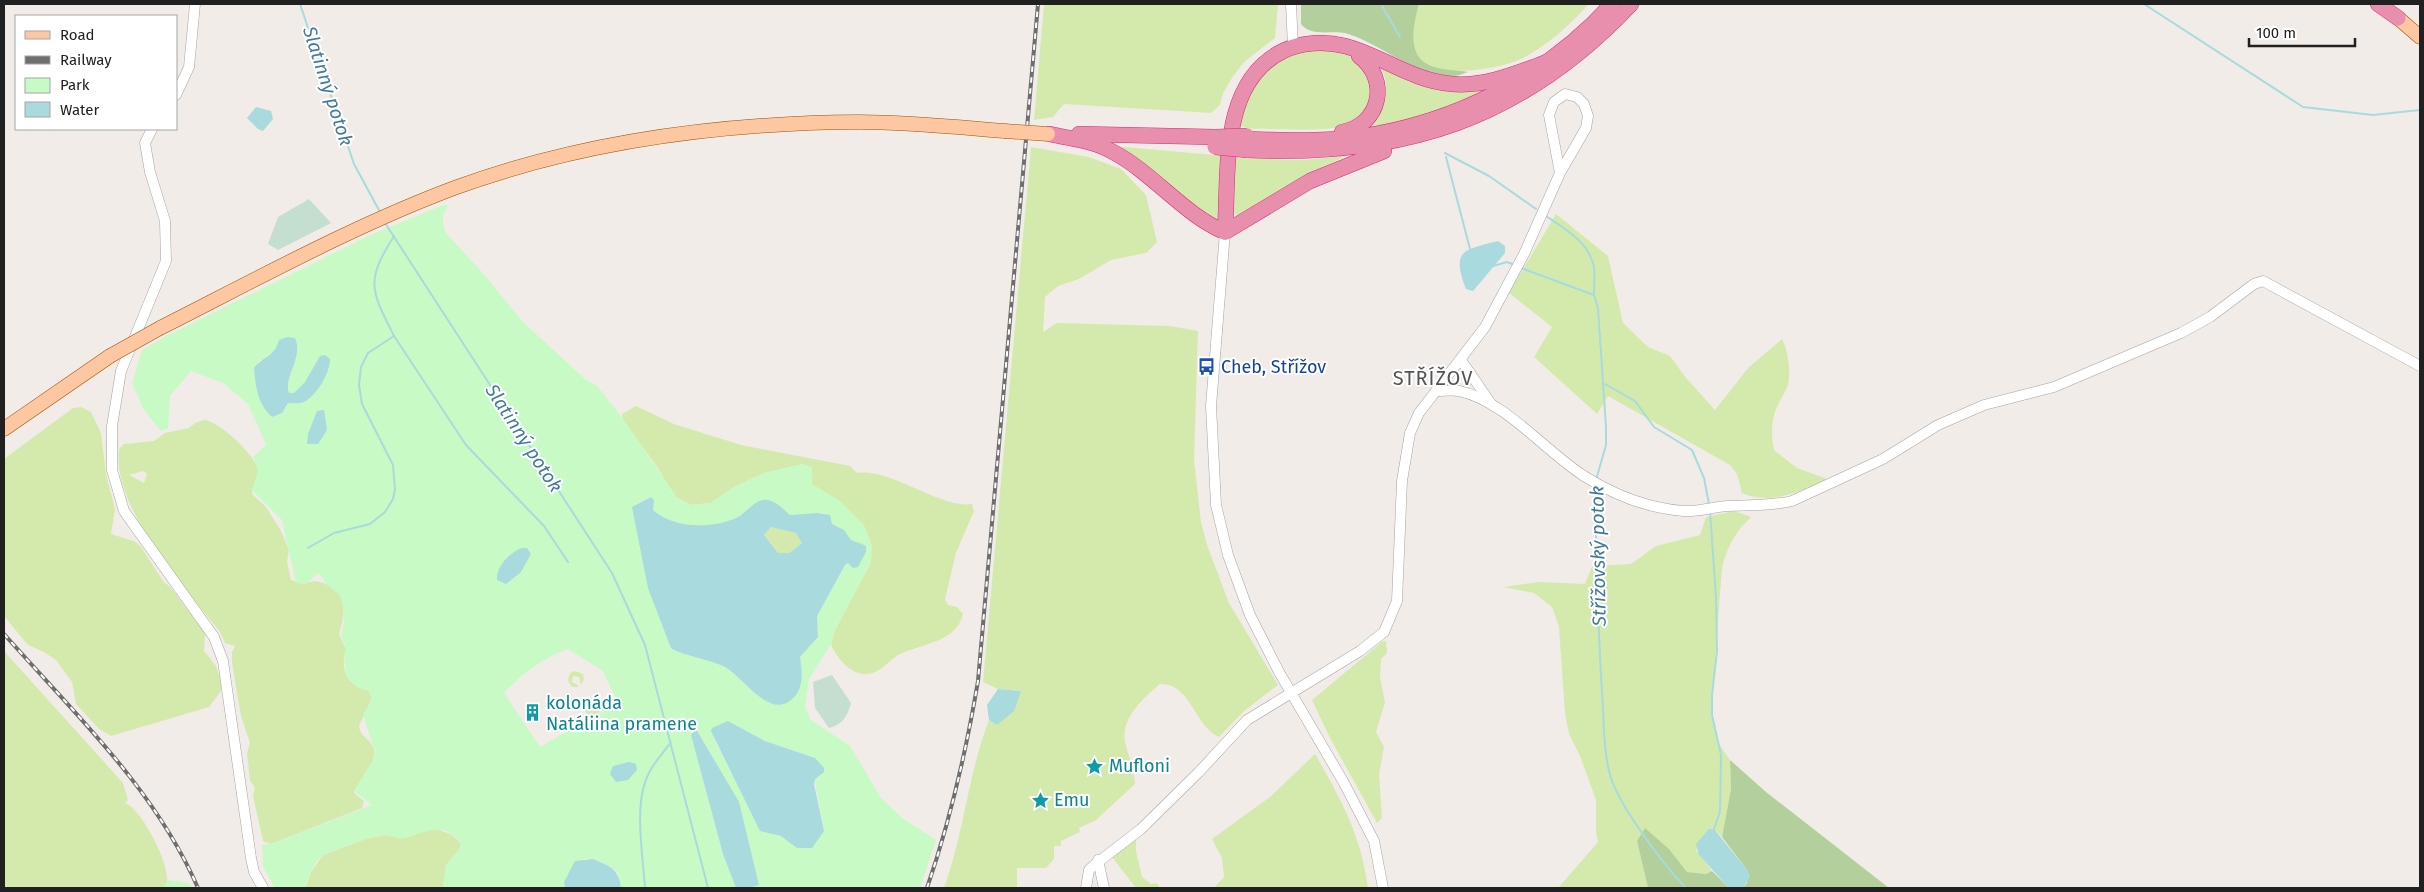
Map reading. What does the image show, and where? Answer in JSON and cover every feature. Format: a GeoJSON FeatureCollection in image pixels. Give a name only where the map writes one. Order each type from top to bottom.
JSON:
{"type":"FeatureCollection","features":[{"type":"Feature","properties":{"kind":"highway"},"geometry":{"type":"LineString","coordinates":[[1049,134],[1177,135],[1215,142],[1247,142],[1356,137],[1430,121],[1467,107],[1503,89],[1547,62],[1612,4]]}},
{"type":"Feature","properties":{"kind":"highway"},"geometry":{"type":"LineString","coordinates":[[1225,232],[1310,182],[1487,110],[1536,84],[1584,50],[1631,4]]}},
{"type":"Feature","properties":{"kind":"highway"},"geometry":{"type":"LineString","coordinates":[[2380,4],[2398,18]]}},
{"type":"Feature","properties":{"kind":"highway"},"geometry":{"type":"LineString","coordinates":[[1225,232],[1232,124],[1242,92],[1256,71],[1270,59],[1293,47],[1311,43],[1330,44],[1360,51],[1410,74],[1452,84],[1477,84],[1496,80],[1547,62]]}},
{"type":"Feature","properties":{"kind":"highway"},"geometry":{"type":"LineString","coordinates":[[1247,142],[1345,131],[1360,125],[1371,115],[1379,92],[1376,75],[1372,67],[1355,53],[1330,44]]}},
{"type":"Feature","properties":{"kind":"highway"},"geometry":{"type":"LineString","coordinates":[[1247,142],[1294,152],[1340,150],[1388,143],[1432,132]]}},
{"type":"Feature","properties":{"kind":"highway"},"geometry":{"type":"LineString","coordinates":[[1049,134],[1096,144],[1112,151],[1150,176],[1213,227],[1225,232]]}},
{"type":"Feature","properties":{"kind":"main road"},"geometry":{"type":"LineString","coordinates":[[2398,18],[2420,37]]}},
{"type":"Feature","properties":{"kind":"main road"},"geometry":{"type":"LineString","coordinates":[[4,429],[110,356],[160,328],[395,213],[456,188],[540,161],[590,149],[686,134],[772,125],[860,122],[1049,134]]}},
{"type":"Feature","properties":{"kind":"street"},"geometry":{"type":"LineString","coordinates":[[178,91],[189,67],[196,4]]}},
{"type":"Feature","properties":{"kind":"street"},"geometry":{"type":"LineString","coordinates":[[1291,4],[1293,47]]}},
{"type":"Feature","properties":{"kind":"street"},"geometry":{"type":"LineString","coordinates":[[1086,888],[1089,870],[1098,860],[1141,829],[1199,772],[1247,720],[1375,641],[1391,620],[1397,601],[1400,575],[1402,481],[1406,449],[1419,413],[1485,327],[1524,254],[1560,173],[1586,128],[1588,116],[1584,104],[1577,97],[1565,94],[1554,102],[1550,115],[1560,173]]}},
{"type":"Feature","properties":{"kind":"street"},"geometry":{"type":"LineString","coordinates":[[152,130],[145,143],[150,172],[164,221],[166,261],[121,371],[112,426],[112,470],[124,510],[214,637],[223,661],[251,858],[254,872],[263,888]]}},
{"type":"Feature","properties":{"kind":"street"},"geometry":{"type":"LineString","coordinates":[[1225,232],[1211,406],[1216,505],[1228,555],[1250,615],[1344,783],[1374,841],[1383,888]]}},
{"type":"Feature","properties":{"kind":"street"},"geometry":{"type":"LineString","coordinates":[[1437,391],[1465,393],[1492,406],[1536,437],[1583,475],[1611,491],[1638,503],[1684,511],[1728,506],[1776,505],[1792,502],[1883,459],[1938,424],[1984,405],[2054,387],[2181,333],[2210,317],[2254,284],[2263,281],[2420,366]]}},
{"type":"Feature","properties":{"kind":"street"},"geometry":{"type":"LineString","coordinates":[[1461,360],[1492,406]]}},
{"type":"Feature","properties":{"kind":"street"},"geometry":{"type":"LineString","coordinates":[[1098,860],[1104,888]]}},
{"type":"Feature","properties":{"kind":"green space"},"geometry":{"type":"Polygon","coordinates":[[[1044,4],[1278,4],[1275,38],[1244,62],[1223,93],[1220,105],[1211,113],[1064,104],[1053,117],[1034,120],[1044,4]]]}},
{"type":"Feature","properties":{"kind":"green space"},"geometry":{"type":"Polygon","coordinates":[[[1301,4],[1419,4],[1414,29],[1414,46],[1417,54],[1422,60],[1433,67],[1468,72],[1454,76],[1427,72],[1348,34],[1311,31],[1301,24],[1301,4]]]}},
{"type":"Feature","properties":{"kind":"green space"},"geometry":{"type":"Polygon","coordinates":[[[1419,4],[1589,4],[1558,34],[1540,48],[1521,59],[1483,69],[1451,71],[1426,64],[1415,50],[1413,37],[1414,23],[1419,4]]]}},
{"type":"Feature","properties":{"kind":"green space"},"geometry":{"type":"Polygon","coordinates":[[[1321,49],[1341,52],[1356,60],[1370,78],[1372,89],[1370,99],[1366,109],[1358,118],[1346,125],[1326,129],[1249,129],[1238,125],[1250,93],[1271,66],[1280,59],[1290,55],[1321,49]]]}},
{"type":"Feature","properties":{"kind":"green space"},"geometry":{"type":"Polygon","coordinates":[[[1382,69],[1410,82],[1434,89],[1462,91],[1496,86],[1433,111],[1366,129],[1378,116],[1384,102],[1386,86],[1382,69]]]}},
{"type":"Feature","properties":{"kind":"green space"},"geometry":{"type":"Polygon","coordinates":[[[1115,146],[1225,156],[1219,219],[1214,221],[1208,218],[1165,181],[1115,146]]]}},
{"type":"Feature","properties":{"kind":"green space"},"geometry":{"type":"Polygon","coordinates":[[[1031,147],[1089,157],[1121,169],[1146,195],[1157,242],[1146,253],[1111,260],[1079,279],[1058,286],[1045,297],[1043,332],[1057,323],[1170,326],[1198,331],[1194,460],[1201,522],[1207,545],[1229,603],[1278,685],[1244,711],[1219,737],[1204,724],[1179,690],[1160,684],[1135,709],[1126,724],[1125,742],[1134,773],[1135,784],[1096,820],[1079,828],[1080,832],[1061,841],[1061,846],[1054,846],[1054,859],[1046,868],[1017,868],[1017,888],[944,888],[957,846],[976,761],[989,720],[997,725],[1021,691],[998,689],[983,682],[1031,147]]]}},
{"type":"Feature","properties":{"kind":"green space"},"geometry":{"type":"Polygon","coordinates":[[[1346,156],[1291,183],[1242,214],[1237,216],[1232,211],[1235,158],[1302,160],[1346,156]]]}},
{"type":"Feature","properties":{"kind":"green space"},"geometry":{"type":"Polygon","coordinates":[[[309,199],[331,223],[278,250],[268,244],[278,217],[309,199]]]}},
{"type":"Feature","properties":{"kind":"green space"},"geometry":{"type":"Polygon","coordinates":[[[443,205],[448,205],[443,215],[446,233],[481,271],[523,322],[585,379],[597,386],[622,417],[678,499],[691,505],[711,503],[734,487],[764,473],[803,464],[812,468],[812,484],[840,501],[864,525],[872,545],[871,563],[835,630],[831,644],[809,679],[805,707],[811,720],[850,746],[881,798],[902,818],[936,840],[920,888],[748,888],[758,885],[713,757],[696,729],[691,735],[723,854],[736,888],[621,888],[618,872],[599,861],[586,859],[576,864],[566,881],[565,888],[443,888],[446,865],[459,850],[461,843],[448,832],[435,830],[406,838],[383,835],[349,845],[330,852],[319,859],[314,865],[306,887],[308,888],[275,888],[263,867],[262,845],[271,844],[372,805],[354,791],[373,760],[375,752],[363,714],[370,703],[371,697],[368,690],[358,688],[346,675],[344,655],[346,649],[341,634],[344,623],[343,603],[339,594],[327,585],[319,573],[305,584],[296,583],[282,520],[252,490],[258,471],[253,457],[266,444],[248,404],[223,383],[191,371],[170,396],[168,428],[161,431],[144,410],[132,383],[142,350],[166,336],[368,236],[443,205]],[[295,338],[258,362],[272,417],[282,413],[288,403],[303,402],[320,356],[305,382],[294,393],[289,393],[289,381],[297,352],[295,338]],[[651,497],[636,504],[678,652],[721,665],[759,696],[768,701],[777,704],[785,703],[793,697],[800,683],[800,657],[817,637],[817,616],[845,565],[848,563],[853,568],[864,544],[851,540],[844,530],[832,524],[831,519],[825,513],[790,515],[775,503],[760,501],[738,517],[717,524],[706,525],[683,524],[662,516],[653,510],[651,497]],[[568,649],[533,667],[504,693],[540,747],[618,703],[603,671],[568,649]],[[728,721],[714,739],[752,811],[760,831],[781,836],[797,848],[824,831],[810,756],[765,741],[728,721]]]}},
{"type":"Feature","properties":{"kind":"green space"},"geometry":{"type":"Polygon","coordinates":[[[1556,214],[1608,256],[1623,323],[1648,347],[1670,356],[1686,378],[1715,410],[1748,368],[1782,339],[1787,355],[1789,379],[1774,416],[1772,439],[1774,450],[1797,468],[1830,480],[1797,492],[1775,497],[1753,497],[1742,493],[1737,474],[1730,465],[1608,396],[1597,414],[1534,357],[1552,327],[1509,293],[1556,214]]]}},
{"type":"Feature","properties":{"kind":"green space"},"geometry":{"type":"Polygon","coordinates":[[[636,406],[674,424],[741,445],[850,466],[857,473],[885,476],[945,501],[972,504],[974,511],[956,553],[945,599],[948,605],[957,607],[963,614],[954,631],[937,641],[900,654],[875,672],[861,674],[848,667],[837,656],[831,644],[835,630],[866,570],[845,507],[812,484],[812,468],[803,464],[764,473],[734,487],[711,503],[691,505],[674,496],[658,468],[623,420],[622,414],[636,406]]]}},
{"type":"Feature","properties":{"kind":"green space"},"geometry":{"type":"Polygon","coordinates":[[[81,407],[91,412],[101,433],[106,474],[115,509],[111,534],[136,542],[141,547],[163,581],[171,588],[205,633],[204,651],[216,666],[221,682],[221,691],[209,707],[111,736],[99,729],[76,704],[72,682],[56,660],[28,645],[4,616],[4,459],[73,408],[81,407]]]}},
{"type":"Feature","properties":{"kind":"green space"},"geometry":{"type":"Polygon","coordinates":[[[204,420],[227,432],[244,448],[256,465],[258,471],[252,494],[266,507],[281,531],[289,550],[287,562],[291,580],[304,584],[314,581],[324,583],[338,592],[343,605],[343,619],[339,634],[346,649],[344,663],[346,675],[354,684],[368,690],[372,698],[359,726],[374,750],[374,756],[369,769],[354,791],[364,801],[362,808],[271,844],[263,841],[253,796],[255,787],[250,781],[247,753],[250,743],[241,716],[232,663],[232,652],[235,646],[225,643],[220,632],[154,546],[127,497],[120,472],[119,449],[124,444],[154,441],[165,433],[189,428],[195,423],[204,420]],[[143,471],[129,475],[144,483],[147,474],[143,471]]]}},
{"type":"Feature","properties":{"kind":"green space"},"geometry":{"type":"Polygon","coordinates":[[[1734,511],[1751,517],[1732,540],[1722,568],[1711,714],[1719,744],[1730,760],[1731,789],[1722,837],[1714,829],[1696,850],[1712,871],[1706,874],[1687,872],[1669,849],[1637,841],[1648,888],[1558,888],[1598,842],[1596,833],[1596,800],[1580,756],[1569,734],[1565,713],[1559,627],[1552,607],[1534,593],[1503,587],[1539,582],[1585,584],[1592,566],[1631,564],[1656,546],[1700,535],[1706,517],[1734,511]]]}},
{"type":"Feature","properties":{"kind":"green space"},"geometry":{"type":"Polygon","coordinates":[[[771,527],[797,533],[802,543],[789,553],[778,553],[764,535],[771,527]]]}},
{"type":"Feature","properties":{"kind":"green space"},"geometry":{"type":"Polygon","coordinates":[[[1383,641],[1386,641],[1387,653],[1381,659],[1380,677],[1385,702],[1376,732],[1384,747],[1379,774],[1382,818],[1377,823],[1330,738],[1312,700],[1383,641]]]}},
{"type":"Feature","properties":{"kind":"green space"},"geometry":{"type":"Polygon","coordinates":[[[4,651],[123,783],[128,800],[125,803],[132,807],[146,825],[164,862],[167,882],[164,888],[4,888],[4,651]]]}},
{"type":"Feature","properties":{"kind":"green space"},"geometry":{"type":"Polygon","coordinates":[[[575,671],[583,674],[584,679],[581,685],[579,677],[573,676],[572,682],[578,685],[578,687],[572,687],[568,681],[570,673],[575,671]]]}},
{"type":"Feature","properties":{"kind":"green space"},"geometry":{"type":"Polygon","coordinates":[[[832,675],[851,703],[844,719],[829,728],[815,708],[813,682],[832,675]]]}},
{"type":"Feature","properties":{"kind":"green space"},"geometry":{"type":"Polygon","coordinates":[[[589,700],[598,701],[601,708],[599,713],[591,716],[586,713],[584,705],[587,702],[589,710],[595,711],[596,704],[589,700]]]}},
{"type":"Feature","properties":{"kind":"green space"},"geometry":{"type":"Polygon","coordinates":[[[1315,754],[1349,818],[1365,869],[1368,888],[1214,888],[1224,877],[1222,858],[1212,839],[1270,797],[1315,754]]]}},
{"type":"Feature","properties":{"kind":"green space"},"geometry":{"type":"Polygon","coordinates":[[[1730,760],[1766,792],[1889,888],[1743,888],[1747,883],[1748,871],[1722,837],[1731,789],[1730,760]]]}},
{"type":"Feature","properties":{"kind":"green space"},"geometry":{"type":"Polygon","coordinates":[[[433,828],[451,834],[461,843],[459,850],[446,865],[443,888],[306,887],[311,872],[323,855],[368,838],[385,835],[404,838],[433,828]]]}},
{"type":"Feature","properties":{"kind":"green space"},"geometry":{"type":"Polygon","coordinates":[[[1645,828],[1669,849],[1687,872],[1706,874],[1712,871],[1729,888],[1648,888],[1637,841],[1645,828]]]}},
{"type":"Feature","properties":{"kind":"green space"},"geometry":{"type":"Polygon","coordinates":[[[1136,837],[1136,851],[1142,877],[1151,884],[1157,883],[1160,888],[1136,888],[1112,857],[1136,837]]]}},
{"type":"Feature","properties":{"kind":"green space"},"geometry":{"type":"Polygon","coordinates":[[[168,880],[189,883],[192,888],[164,888],[168,880]]]}},
{"type":"Feature","properties":{"kind":"water"},"geometry":{"type":"Polygon","coordinates":[[[256,107],[271,111],[273,119],[263,131],[258,129],[247,118],[256,107]]]}},
{"type":"Feature","properties":{"kind":"water"},"geometry":{"type":"Polygon","coordinates":[[[1498,241],[1505,246],[1505,253],[1473,291],[1466,289],[1460,266],[1460,259],[1463,254],[1476,247],[1498,241]]]}},
{"type":"Feature","properties":{"kind":"water"},"geometry":{"type":"Polygon","coordinates":[[[287,337],[295,338],[297,345],[288,387],[289,393],[294,393],[305,382],[320,356],[325,355],[330,359],[328,371],[322,383],[309,399],[301,403],[288,403],[282,413],[272,417],[260,400],[254,368],[272,353],[279,340],[287,337]]]}},
{"type":"Feature","properties":{"kind":"water"},"geometry":{"type":"Polygon","coordinates":[[[324,410],[327,430],[318,444],[307,444],[308,434],[317,411],[324,410]]]}},
{"type":"Feature","properties":{"kind":"water"},"geometry":{"type":"Polygon","coordinates":[[[651,497],[654,500],[653,510],[662,516],[683,524],[706,525],[717,524],[738,517],[756,503],[767,500],[778,504],[790,515],[818,513],[830,515],[832,524],[844,530],[851,540],[866,546],[866,552],[858,567],[853,568],[848,563],[845,565],[817,616],[818,637],[800,657],[801,685],[799,691],[791,700],[783,704],[765,701],[725,667],[671,648],[648,588],[632,507],[651,497]],[[771,527],[764,535],[778,553],[789,553],[802,543],[796,533],[771,527]]]}},
{"type":"Feature","properties":{"kind":"water"},"geometry":{"type":"Polygon","coordinates":[[[521,548],[527,548],[531,554],[521,572],[506,584],[497,580],[497,575],[504,561],[521,548]]]}},
{"type":"Feature","properties":{"kind":"water"},"geometry":{"type":"Polygon","coordinates":[[[998,689],[1021,691],[1014,711],[997,725],[989,720],[987,705],[998,689]]]}},
{"type":"Feature","properties":{"kind":"water"},"geometry":{"type":"Polygon","coordinates":[[[728,721],[765,741],[815,758],[824,768],[824,772],[815,779],[814,784],[824,831],[812,848],[797,848],[781,836],[760,831],[711,731],[712,728],[728,721]]]}},
{"type":"Feature","properties":{"kind":"water"},"geometry":{"type":"Polygon","coordinates":[[[696,729],[739,802],[759,885],[748,888],[736,888],[723,854],[691,735],[696,729]]]}},
{"type":"Feature","properties":{"kind":"water"},"geometry":{"type":"Polygon","coordinates":[[[629,762],[636,764],[637,770],[628,780],[616,782],[610,774],[613,766],[629,762]]]}},
{"type":"Feature","properties":{"kind":"water"},"geometry":{"type":"Polygon","coordinates":[[[1709,829],[1714,829],[1748,871],[1750,877],[1743,888],[1729,888],[1699,855],[1696,844],[1709,829]]]}},
{"type":"Feature","properties":{"kind":"water"},"geometry":{"type":"Polygon","coordinates":[[[593,859],[616,872],[621,888],[565,888],[564,882],[575,861],[593,859]]]}},
{"type":"Feature","properties":{"kind":"waterway","name":"Slatinný potok"},"geometry":{"type":"LineString","coordinates":[[300,4],[354,164],[380,212]]}},
{"type":"Feature","properties":{"kind":"waterway","name":"Střížovský potok"},"geometry":{"type":"LineString","coordinates":[[1381,4],[1400,37]]}},
{"type":"Feature","properties":{"kind":"waterway"},"geometry":{"type":"LineString","coordinates":[[2144,4],[2303,107],[2373,115],[2420,110]]}},
{"type":"Feature","properties":{"kind":"waterway"},"geometry":{"type":"LineString","coordinates":[[1445,153],[1489,176],[1536,209]]}},
{"type":"Feature","properties":{"kind":"waterway","name":"Střížovský potok"},"geometry":{"type":"LineString","coordinates":[[1446,157],[1470,249]]}},
{"type":"Feature","properties":{"kind":"waterway"},"geometry":{"type":"LineString","coordinates":[[1546,216],[1575,237],[1587,250],[1594,267],[1594,295]]}},
{"type":"Feature","properties":{"kind":"waterway","name":"Slatinný potok"},"geometry":{"type":"LineString","coordinates":[[385,223],[612,573],[645,645],[708,888]]}},
{"type":"Feature","properties":{"kind":"waterway"},"geometry":{"type":"LineString","coordinates":[[308,548],[334,533],[370,524],[385,512],[393,499],[395,489],[393,465],[362,404],[359,385],[361,367],[368,353],[394,336],[380,307],[374,286],[379,265],[394,236]]}},
{"type":"Feature","properties":{"kind":"waterway","name":"Střížovský potok"},"geometry":{"type":"LineString","coordinates":[[1493,266],[1507,262],[1515,265]]}},
{"type":"Feature","properties":{"kind":"waterway","name":"Střížovský potok"},"geometry":{"type":"LineString","coordinates":[[1521,268],[1594,295],[1598,308],[1606,427],[1606,445],[1596,480]]}},
{"type":"Feature","properties":{"kind":"waterway"},"geometry":{"type":"LineString","coordinates":[[394,336],[466,445],[544,526],[568,562]]}},
{"type":"Feature","properties":{"kind":"waterway"},"geometry":{"type":"LineString","coordinates":[[1605,384],[1635,401],[1654,427],[1692,450],[1704,478],[1709,504]]}},
{"type":"Feature","properties":{"kind":"waterway","name":"Střížovský potok"},"geometry":{"type":"LineString","coordinates":[[1596,487],[1598,615],[1604,734],[1610,775],[1622,802],[1632,818],[1654,850],[1686,888]]}},
{"type":"Feature","properties":{"kind":"waterway"},"geometry":{"type":"LineString","coordinates":[[1710,511],[1716,597],[1717,651],[1712,695],[1712,715],[1721,755],[1720,812],[1714,829]]}},
{"type":"Feature","properties":{"kind":"waterway"},"geometry":{"type":"LineString","coordinates":[[645,888],[640,829],[641,799],[644,785],[651,769],[671,742]]}},
{"type":"Feature","properties":{"kind":"railway"},"geometry":{"type":"LineString","coordinates":[[927,888],[957,786],[978,681],[1038,4]]}},
{"type":"Feature","properties":{"kind":"railway"},"geometry":{"type":"LineString","coordinates":[[4,634],[85,723],[136,785],[180,852],[198,888]]}},
{"type":"Feature","properties":{"kind":"place","name":"Cheb, Střížov"},"geometry":{"type":"Point","coordinates":[1207,367]}},
{"type":"Feature","properties":{"kind":"place","name":"kolonáda Natáliina pramene"},"geometry":{"type":"Point","coordinates":[532,713]}},
{"type":"Feature","properties":{"kind":"place","name":"Mufloni"},"geometry":{"type":"Point","coordinates":[1095,766]}},
{"type":"Feature","properties":{"kind":"place","name":"Emu"},"geometry":{"type":"Point","coordinates":[1040,800]}},
{"type":"Feature","properties":{"kind":"district","name":"STŘÍŽOV"},"geometry":{"type":"Point","coordinates":[1433,378]}}]}
